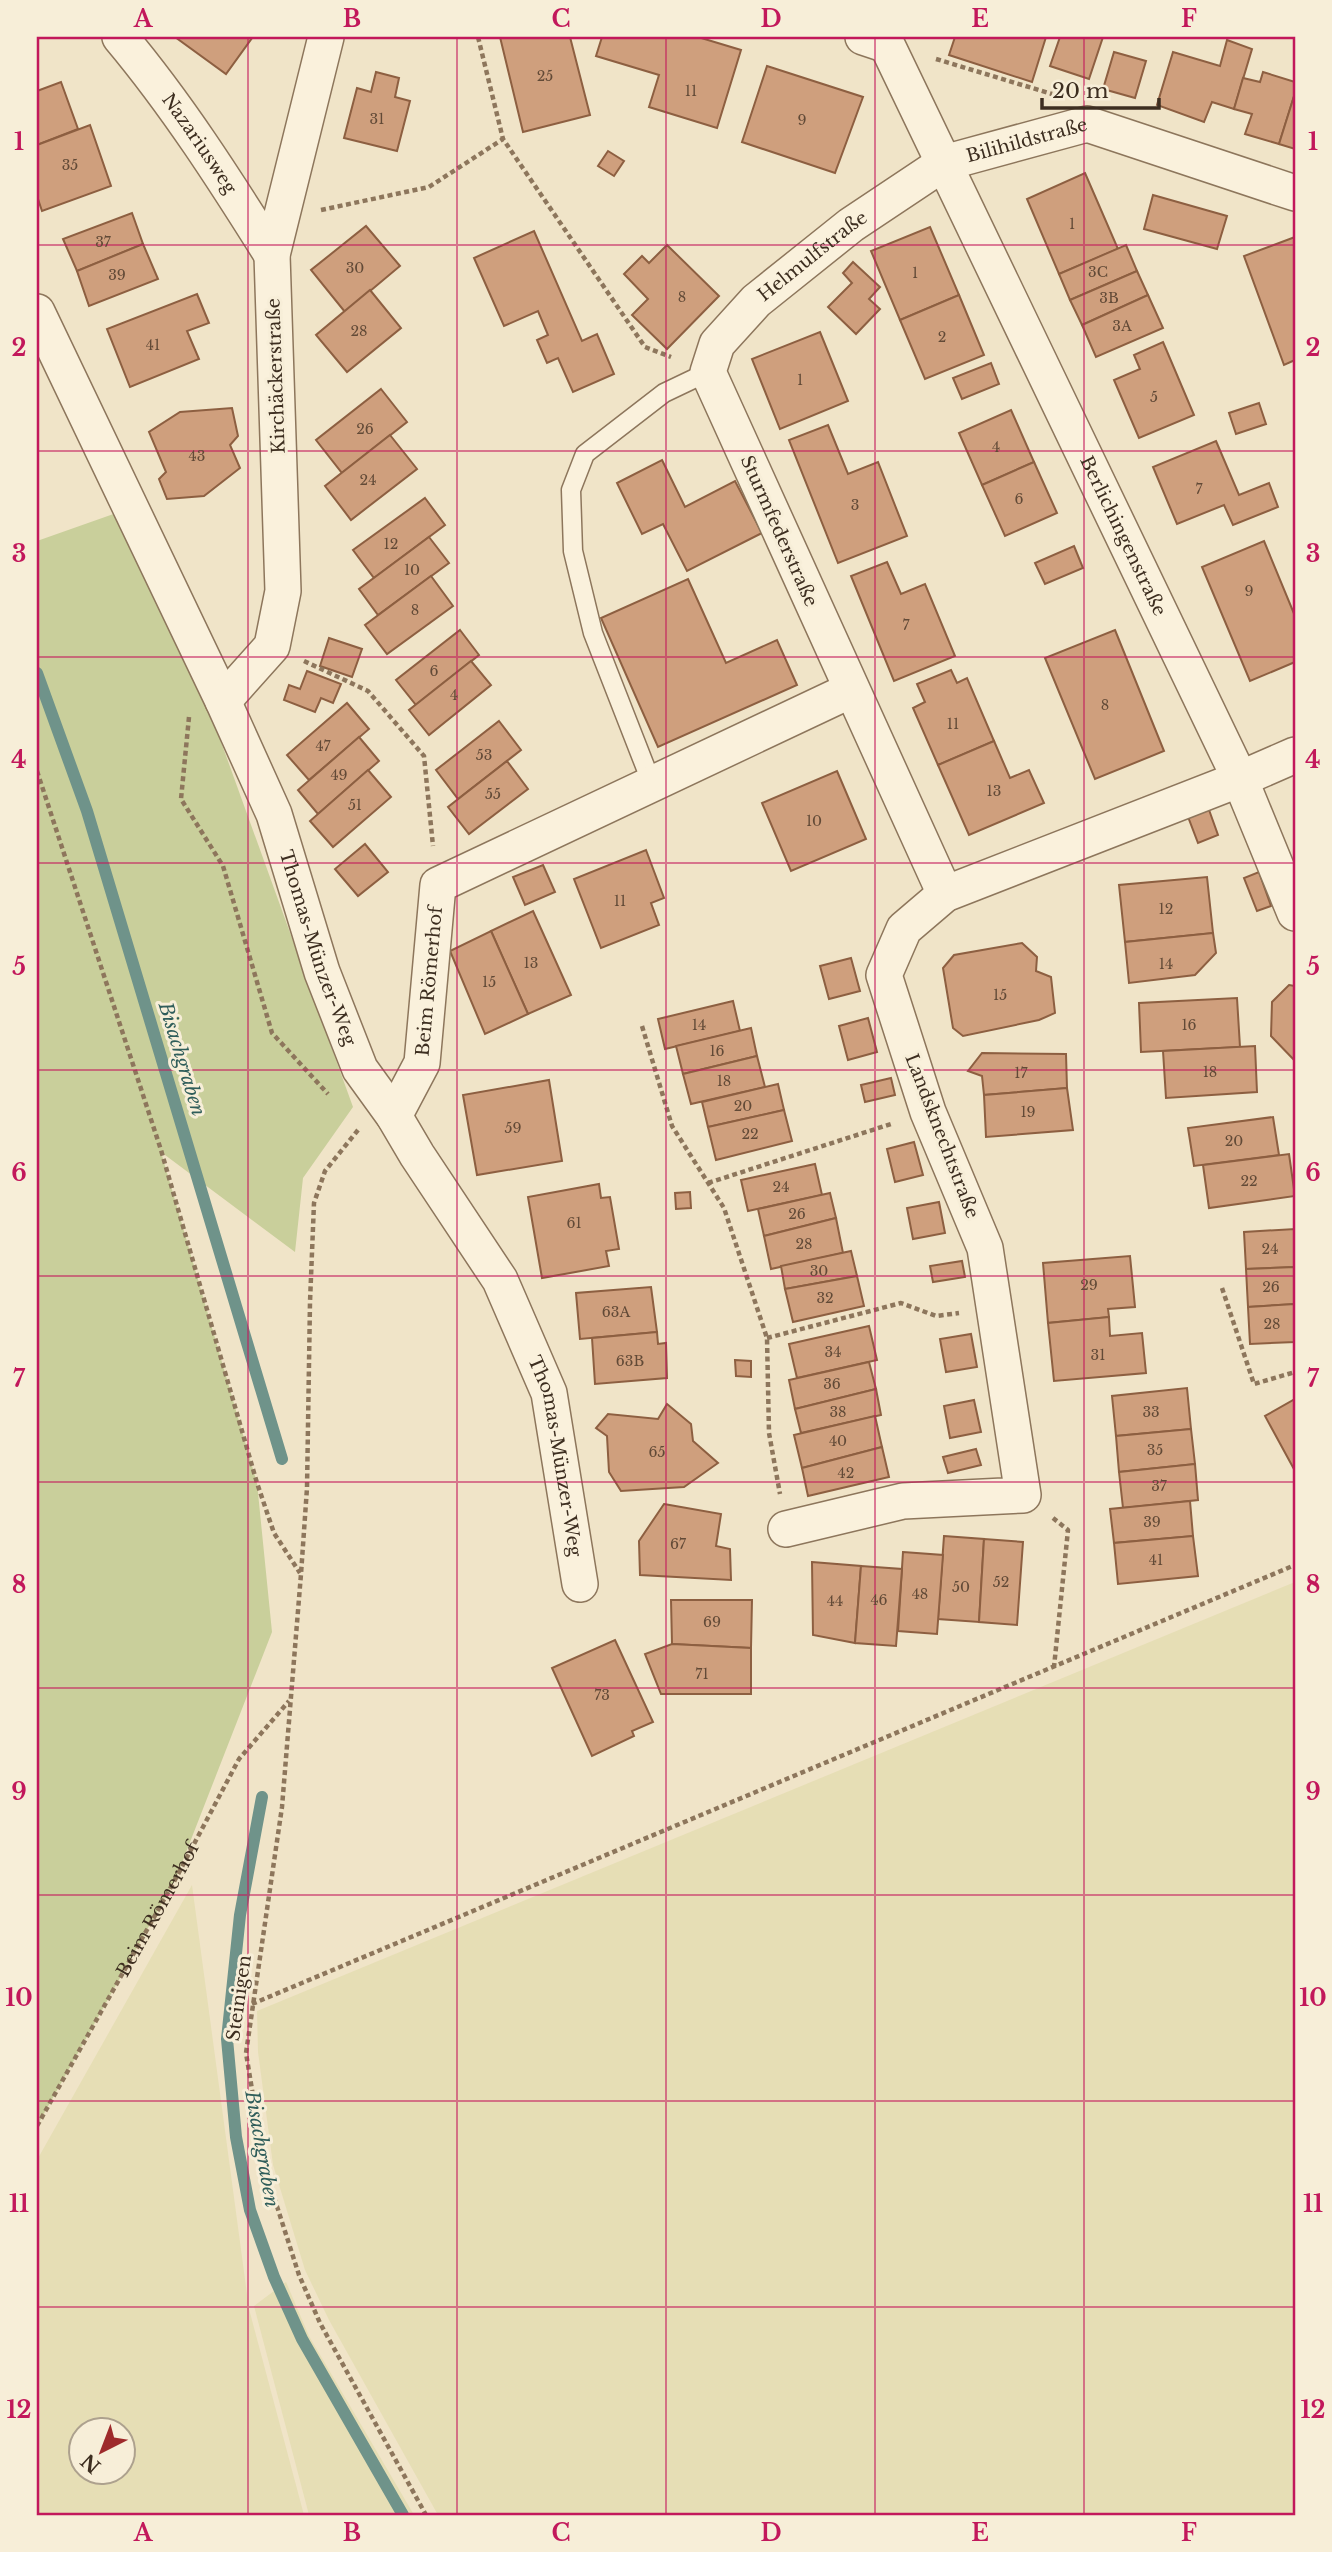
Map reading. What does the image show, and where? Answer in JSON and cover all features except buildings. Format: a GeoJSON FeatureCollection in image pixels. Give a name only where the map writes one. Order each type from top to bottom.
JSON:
{"type":"FeatureCollection","features":[{"type":"Feature","properties":{"kind":"street","name":"Nazariusweg"},"geometry":{"type":"LineString","coordinates":[[120,37],[218,169],[272,255]]}},
{"type":"Feature","properties":{"kind":"street","name":"Kirchäckerstraße"},"geometry":{"type":"LineString","coordinates":[[272,646],[283,591],[272,255],[326,37]]}},
{"type":"Feature","properties":{"kind":"street","name":"Bilihildstraße"},"geometry":{"type":"LineString","coordinates":[[880,40],[944,163],[1087,124],[1295,193]]}},
{"type":"Feature","properties":{"kind":"street","name":"Helmulfstraße"},"geometry":{"type":"LineString","coordinates":[[708,372],[717,344],[756,301],[851,225],[944,163]]}},
{"type":"Feature","properties":{"kind":"street","name":"Berlichingenstraße"},"geometry":{"type":"LineString","coordinates":[[944,163],[1240,779],[1295,913]]}},
{"type":"Feature","properties":{"kind":"street","name":"Thomas-Münzer-Weg"},"geometry":{"type":"LineString","coordinates":[[37,313],[223,701],[274,814],[322,972],[360,1069],[394,1116],[500,1280],[549,1394],[580,1584]]}},
{"type":"Feature","properties":{"kind":"street","name":"Sturmfederstraße"},"geometry":{"type":"LineString","coordinates":[[708,372],[945,894]]}},
{"type":"Feature","properties":{"kind":"street"},"geometry":{"type":"LineString","coordinates":[[223,701],[272,646]]}},
{"type":"Feature","properties":{"kind":"street","name":"Beim Römerhof"},"geometry":{"type":"LineString","coordinates":[[394,1116],[422,1063],[438,885],[851,690]]}},
{"type":"Feature","properties":{"kind":"street","name":"Landsknechtstraße"},"geometry":{"type":"LineString","coordinates":[[1023,1495],[985,1248],[928,1112],[884,975],[904,929],[945,894],[1295,755]]}},
{"type":"Feature","properties":{"kind":"street"},"geometry":{"type":"LineString","coordinates":[[786,1529],[903,1502],[1023,1495]]}},
{"type":"Feature","properties":{"kind":"lane"},"geometry":{"type":"LineString","coordinates":[[652,784],[593,633],[573,551],[571,490],[585,454],[664,393],[708,372]]}},
{"type":"Feature","properties":{"kind":"path"},"geometry":{"type":"LineString","coordinates":[[478,37],[503,139],[645,347],[708,372]]}},
{"type":"Feature","properties":{"kind":"path"},"geometry":{"type":"LineString","coordinates":[[880,40],[1076,102],[1087,124]]}},
{"type":"Feature","properties":{"kind":"path"},"geometry":{"type":"LineString","coordinates":[[282,218],[429,187],[503,139]]}},
{"type":"Feature","properties":{"kind":"path"},"geometry":{"type":"LineString","coordinates":[[272,646],[368,691],[424,756],[438,885]]}},
{"type":"Feature","properties":{"kind":"path"},"geometry":{"type":"LineString","coordinates":[[189,716],[181,799],[223,866],[272,1033],[333,1100]]}},
{"type":"Feature","properties":{"kind":"path"},"geometry":{"type":"LineString","coordinates":[[37,771],[161,1150],[257,1483],[274,1533],[301,1574]]}},
{"type":"Feature","properties":{"kind":"path"},"geometry":{"type":"LineString","coordinates":[[642,1026],[672,1126],[724,1208],[767,1338],[769,1433],[786,1529]]}},
{"type":"Feature","properties":{"kind":"path"},"geometry":{"type":"LineString","coordinates":[[708,1183],[928,1112]]}},
{"type":"Feature","properties":{"kind":"path"},"geometry":{"type":"LineString","coordinates":[[301,1574],[307,1488],[314,1203],[325,1171],[359,1128],[394,1116]]}},
{"type":"Feature","properties":{"kind":"path"},"geometry":{"type":"LineString","coordinates":[[1222,1288],[1254,1384],[1295,1372]]}},
{"type":"Feature","properties":{"kind":"path"},"geometry":{"type":"LineString","coordinates":[[767,1338],[901,1303],[936,1316],[995,1309]]}},
{"type":"Feature","properties":{"kind":"path"},"geometry":{"type":"LineString","coordinates":[[1023,1495],[1068,1530],[1054,1667]]}},
{"type":"Feature","properties":{"kind":"path"},"geometry":{"type":"LineString","coordinates":[[252,2004],[1295,1565]]}},
{"type":"Feature","properties":{"kind":"path","name":"Steinigen"},"geometry":{"type":"LineString","coordinates":[[301,1574],[282,1807],[246,2053],[265,2169],[299,2275],[320,2323],[426,2515]]}},
{"type":"Feature","properties":{"kind":"path","name":"Beim Römerhof"},"geometry":{"type":"LineString","coordinates":[[37,2126],[176,1878],[239,1759],[290,1700]]}},
{"type":"Feature","properties":{"kind":"shaded area"},"geometry":{"type":"Polygon","coordinates":[[[1295,1582],[1295,2515],[438,2515],[329,2320],[305,2270],[273,2165],[258,2052],[257,2011],[1295,1582]]]}},
{"type":"Feature","properties":{"kind":"shaded area"},"geometry":{"type":"Polygon","coordinates":[[[192,1885],[249,2309],[304,2515],[37,2515],[37,2160],[192,1885]]]}},
{"type":"Feature","properties":{"kind":"shaded area"},"geometry":{"type":"Polygon","coordinates":[[[286,2282],[309,2336],[414,2515],[309,2515],[254,2306],[286,2282]]]}},
{"type":"Feature","properties":{"kind":"green space"},"geometry":{"type":"Polygon","coordinates":[[[122,511],[216,728],[353,1107],[303,1178],[295,1252],[161,1152],[257,1483],[272,1632],[176,1878],[37,2126],[37,541],[122,511]]]}},
{"type":"Feature","properties":{"kind":"waterway","name":"Bisachgraben"},"geometry":{"type":"LineString","coordinates":[[37,673],[87,811],[282,1459]]}},
{"type":"Feature","properties":{"kind":"waterway","name":"Bisachgraben"},"geometry":{"type":"LineString","coordinates":[[262,1797],[240,1915],[227,2039],[236,2137],[250,2210],[274,2277],[302,2339],[403,2515]]}}]}
